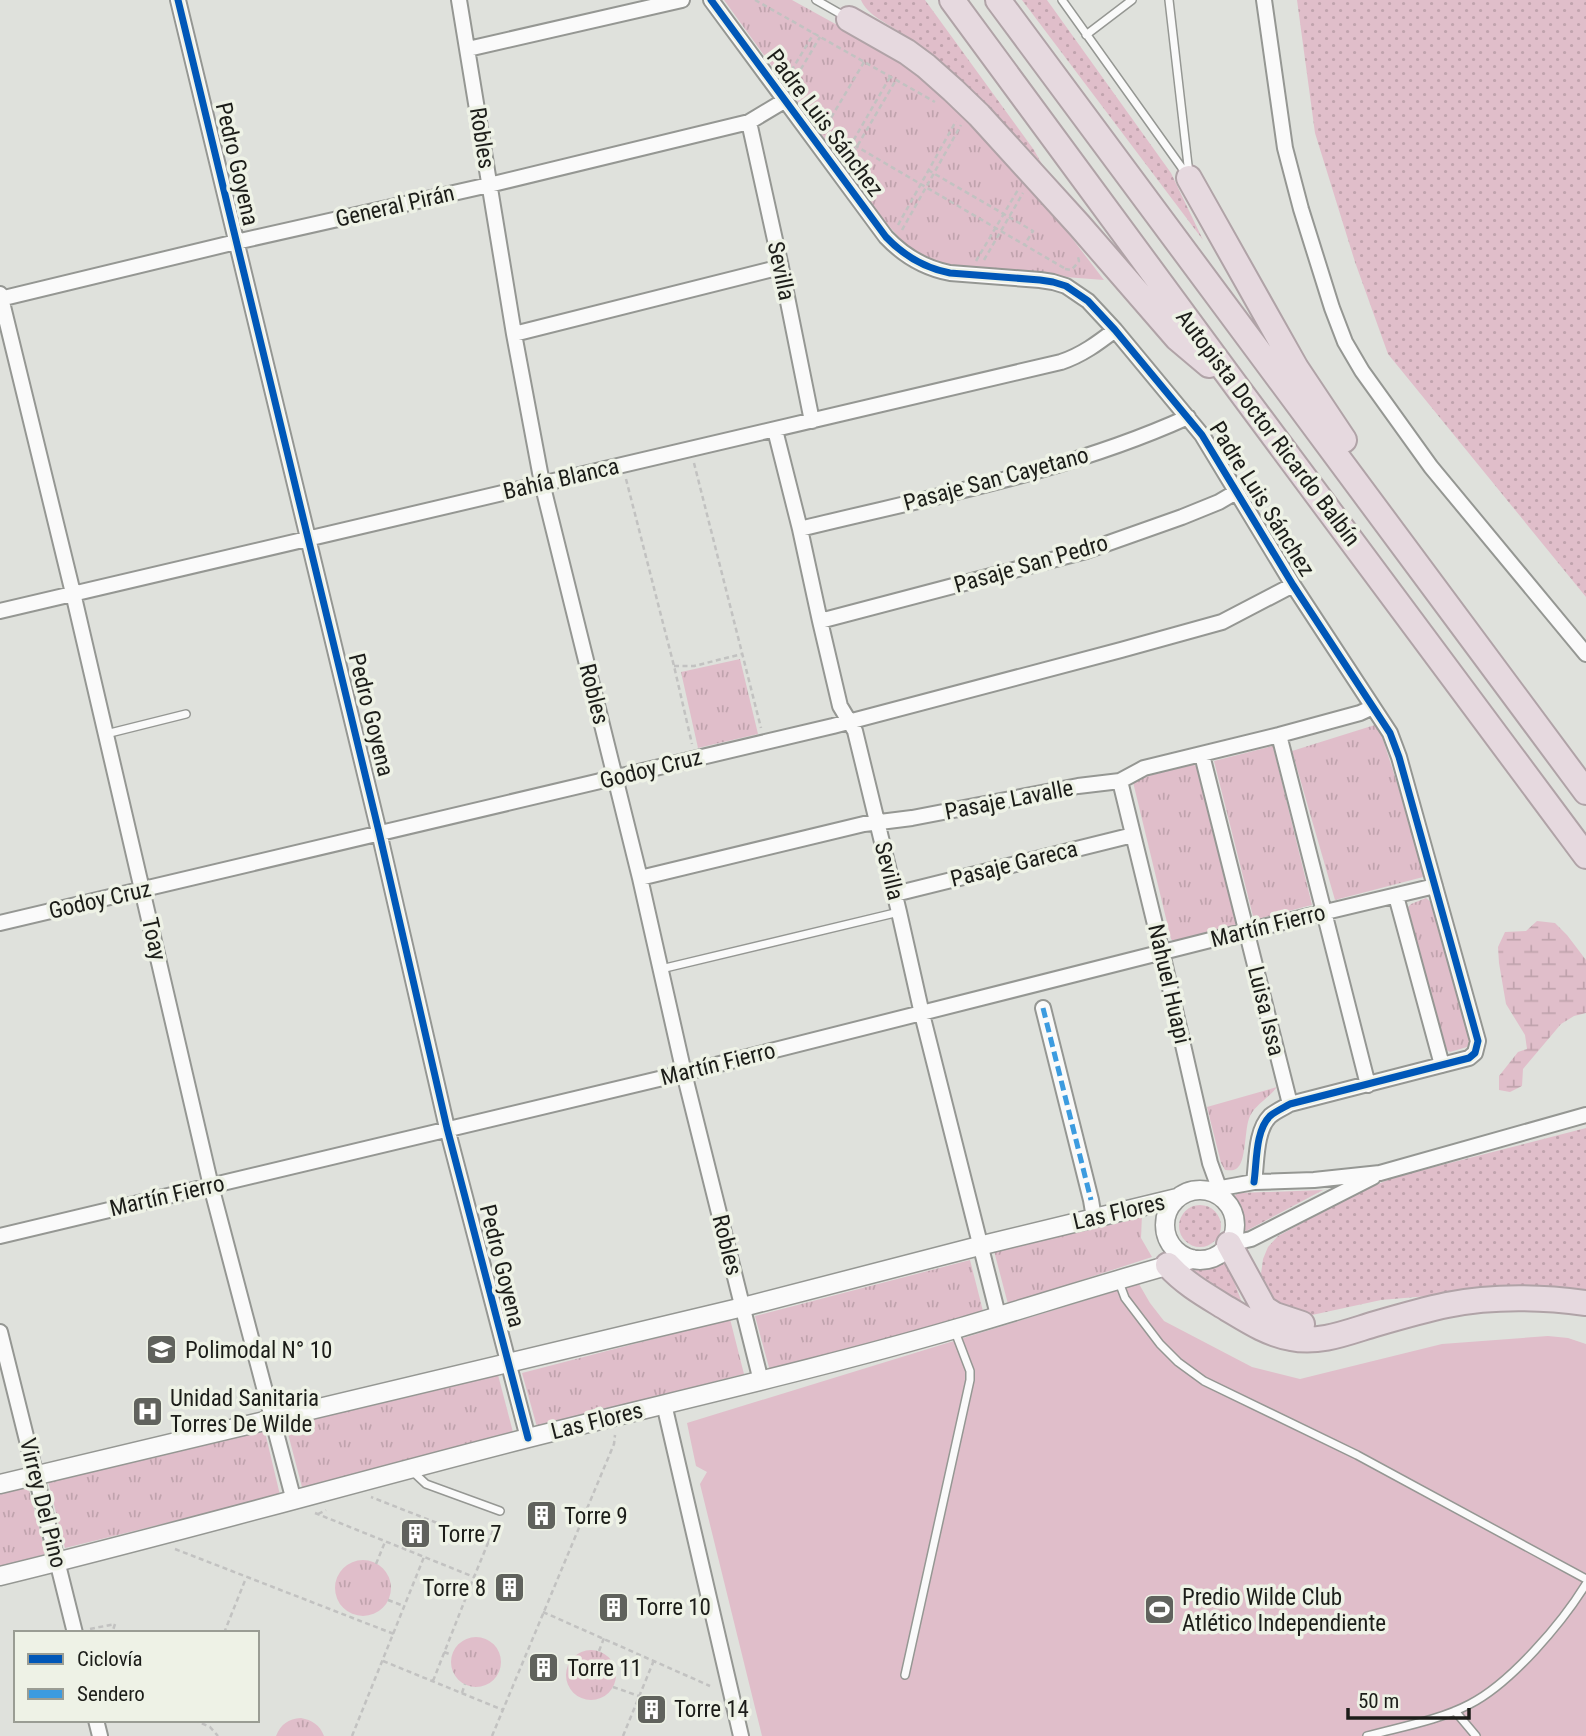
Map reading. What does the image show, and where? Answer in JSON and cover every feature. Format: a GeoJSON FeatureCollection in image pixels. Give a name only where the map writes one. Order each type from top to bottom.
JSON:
{"type":"FeatureCollection","features":[{"type":"Feature","properties":{"kind":"highway","name":"Autopista Doctor Ricardo Balbín"},"geometry":{"type":"LineString","coordinates":[[952,0],[1586,856]]}},
{"type":"Feature","properties":{"kind":"highway","name":"Autopista Doctor Ricardo Balbín"},"geometry":{"type":"LineString","coordinates":[[998,0],[1586,792]]}},
{"type":"Feature","properties":{"kind":"highway"},"geometry":{"type":"LineString","coordinates":[[849,19],[906,52],[954,90],[1070,215],[1177,338],[1240,391]]}},
{"type":"Feature","properties":{"kind":"highway"},"geometry":{"type":"LineString","coordinates":[[1189,178],[1296,368],[1372,483],[1400,542]]}},
{"type":"Feature","properties":{"kind":"highway"},"geometry":{"type":"LineString","coordinates":[[1229,1244],[1264,1308],[1284,1319],[1322,1325],[1412,1313]]}},
{"type":"Feature","properties":{"kind":"highway"},"geometry":{"type":"LineString","coordinates":[[1168,1265],[1187,1283],[1248,1321],[1291,1338],[1321,1339],[1451,1304],[1547,1299],[1586,1303]]}},
{"type":"Feature","properties":{"kind":"street","name":"Pedro Goyena"},"geometry":{"type":"LineString","coordinates":[[178,0],[379,832],[447,1128],[528,1438]]}},
{"type":"Feature","properties":{"kind":"street","name":"Robles"},"geometry":{"type":"LineString","coordinates":[[459,0],[514,334],[542,483],[761,1381]]}},
{"type":"Feature","properties":{"kind":"street"},"geometry":{"type":"LineString","coordinates":[[468,49],[682,0]]}},
{"type":"Feature","properties":{"kind":"street","name":"Padre Luis Sánchez"},"geometry":{"type":"LineString","coordinates":[[711,0],[886,237],[908,257],[938,271],[1040,280],[1066,286],[1088,301],[1115,330],[1188,417],[1213,452],[1396,746],[1478,1041],[1477,1048],[1469,1058],[1442,1065]]}},
{"type":"Feature","properties":{"kind":"street"},"geometry":{"type":"LineString","coordinates":[[1264,0],[1285,148],[1300,209],[1328,299],[1345,342],[1362,371],[1431,467],[1586,654]]}},
{"type":"Feature","properties":{"kind":"street","name":"General Pirán"},"geometry":{"type":"LineString","coordinates":[[0,297],[489,185],[749,122],[784,101]]}},
{"type":"Feature","properties":{"kind":"street","name":"Sevilla"},"geometry":{"type":"LineString","coordinates":[[749,122],[812,421]]}},
{"type":"Feature","properties":{"kind":"street"},"geometry":{"type":"LineString","coordinates":[[514,334],[781,267]]}},
{"type":"Feature","properties":{"kind":"street","name":"Toay"},"geometry":{"type":"LineString","coordinates":[[0,297],[73,593],[211,1186],[294,1501]]}},
{"type":"Feature","properties":{"kind":"street","name":"Bahía Blanca"},"geometry":{"type":"LineString","coordinates":[[0,611],[1067,360],[1094,346],[1115,330]]}},
{"type":"Feature","properties":{"kind":"street","name":"Pasaje San Cayetano"},"geometry":{"type":"LineString","coordinates":[[800,529],[1102,452],[1152,434],[1188,417]]}},
{"type":"Feature","properties":{"kind":"street","name":"Sevilla"},"geometry":{"type":"LineString","coordinates":[[775,430],[841,706],[855,731],[922,1014],[998,1315]]}},
{"type":"Feature","properties":{"kind":"street","name":"Pasaje San Pedro"},"geometry":{"type":"LineString","coordinates":[[820,621],[1086,551],[1182,517],[1236,492]]}},
{"type":"Feature","properties":{"kind":"street","name":"Godoy Cruz"},"geometry":{"type":"LineString","coordinates":[[0,923],[379,832],[615,779],[1121,650],[1222,622],[1293,584]]}},
{"type":"Feature","properties":{"kind":"street","name":"Pasaje Lavalle"},"geometry":{"type":"LineString","coordinates":[[640,878],[864,824],[912,818],[1120,780],[1144,768],[1279,735],[1373,707]]}},
{"type":"Feature","properties":{"kind":"street"},"geometry":{"type":"LineString","coordinates":[[1279,735],[1368,1085]]}},
{"type":"Feature","properties":{"kind":"street","name":"Luisa Issa"},"geometry":{"type":"LineString","coordinates":[[1202,755],[1290,1104]]}},
{"type":"Feature","properties":{"kind":"street","name":"Nahuel Huapi"},"geometry":{"type":"LineString","coordinates":[[1120,780],[1215,1192]]}},
{"type":"Feature","properties":{"kind":"street","name":"Pasaje Gareca"},"geometry":{"type":"LineString","coordinates":[[895,894],[1133,835]]}},
{"type":"Feature","properties":{"kind":"street","name":"Martín Fierro"},"geometry":{"type":"LineString","coordinates":[[0,1236],[684,1073],[1435,886]]}},
{"type":"Feature","properties":{"kind":"street"},"geometry":{"type":"LineString","coordinates":[[1254,1182],[1259,1143],[1265,1122],[1278,1110],[1290,1104],[1442,1065],[1396,896]]}},
{"type":"Feature","properties":{"kind":"street"},"geometry":{"type":"LineString","coordinates":[[1043,1008],[1094,1218]]}},
{"type":"Feature","properties":{"kind":"street"},"geometry":{"type":"LineString","coordinates":[[1215,1192],[1229,1206],[1234,1225],[1233,1235],[1229,1244],[1214,1257],[1192,1259],[1177,1251],[1166,1234],[1166,1214],[1177,1198],[1185,1193],[1195,1190],[1215,1192],[1254,1182],[1314,1180],[1380,1173],[1586,1115]]}},
{"type":"Feature","properties":{"kind":"street"},"geometry":{"type":"LineString","coordinates":[[1229,1244],[1251,1239],[1380,1173]]}},
{"type":"Feature","properties":{"kind":"street","name":"Las Flores"},"geometry":{"type":"LineString","coordinates":[[0,1484],[743,1307],[1177,1198]]}},
{"type":"Feature","properties":{"kind":"street","name":"Las Flores"},"geometry":{"type":"LineString","coordinates":[[0,1576],[528,1438],[761,1381],[954,1329],[1192,1259]]}},
{"type":"Feature","properties":{"kind":"street","name":"Virrey Del Pino"},"geometry":{"type":"LineString","coordinates":[[0,1332],[75,1631]]}},
{"type":"Feature","properties":{"kind":"street"},"geometry":{"type":"LineString","coordinates":[[664,1404],[741,1736]]}},
{"type":"Feature","properties":{"kind":"lane"},"geometry":{"type":"LineString","coordinates":[[816,0],[849,19]]}},
{"type":"Feature","properties":{"kind":"lane"},"geometry":{"type":"LineString","coordinates":[[1062,0],[1189,178]]}},
{"type":"Feature","properties":{"kind":"lane"},"geometry":{"type":"LineString","coordinates":[[1086,35],[1132,0]]}},
{"type":"Feature","properties":{"kind":"lane"},"geometry":{"type":"LineString","coordinates":[[1169,0],[1189,178]]}},
{"type":"Feature","properties":{"kind":"lane"},"geometry":{"type":"LineString","coordinates":[[106,734],[186,714]]}},
{"type":"Feature","properties":{"kind":"lane"},"geometry":{"type":"LineString","coordinates":[[660,969],[900,912]]}},
{"type":"Feature","properties":{"kind":"lane"},"geometry":{"type":"LineString","coordinates":[[1118,1279],[1125,1298],[1160,1344],[1178,1362],[1204,1381],[1357,1455],[1586,1581],[1574,1603],[1516,1670],[1483,1697],[1455,1711],[1367,1736]]}},
{"type":"Feature","properties":{"kind":"lane"},"geometry":{"type":"LineString","coordinates":[[905,1675],[970,1380],[970,1371],[954,1329]]}},
{"type":"Feature","properties":{"kind":"lane"},"geometry":{"type":"LineString","coordinates":[[410,1470],[426,1484],[500,1511]]}},
{"type":"Feature","properties":{"kind":"lane"},"geometry":{"type":"LineString","coordinates":[[1455,1711],[1476,1736]]}},
{"type":"Feature","properties":{"kind":"path"},"geometry":{"type":"LineString","coordinates":[[755,0],[938,104]]}},
{"type":"Feature","properties":{"kind":"path"},"geometry":{"type":"LineString","coordinates":[[814,33],[787,78],[792,84],[820,37]]}},
{"type":"Feature","properties":{"kind":"path"},"geometry":{"type":"LineString","coordinates":[[825,128],[864,62]]}},
{"type":"Feature","properties":{"kind":"path"},"geometry":{"type":"LineString","coordinates":[[890,77],[845,155],[849,160],[896,80]]}},
{"type":"Feature","properties":{"kind":"path"},"geometry":{"type":"LineString","coordinates":[[908,236],[898,225],[959,116]]}},
{"type":"Feature","properties":{"kind":"path"},"geometry":{"type":"LineString","coordinates":[[902,230],[964,119]]}},
{"type":"Feature","properties":{"kind":"path"},"geometry":{"type":"LineString","coordinates":[[825,128],[832,137]]}},
{"type":"Feature","properties":{"kind":"path"},"geometry":{"type":"LineString","coordinates":[[825,128],[1066,269]]}},
{"type":"Feature","properties":{"kind":"path"},"geometry":{"type":"LineString","coordinates":[[928,170],[1033,231],[1025,245]]}},
{"type":"Feature","properties":{"kind":"path"},"geometry":{"type":"LineString","coordinates":[[1022,183],[974,263],[981,264],[1026,187]]}},
{"type":"Feature","properties":{"kind":"path"},"geometry":{"type":"LineString","coordinates":[[1054,268],[1071,270],[1079,261],[1078,255]]}},
{"type":"Feature","properties":{"kind":"path"},"geometry":{"type":"LineString","coordinates":[[691,449],[764,741]]}},
{"type":"Feature","properties":{"kind":"path"},"geometry":{"type":"LineString","coordinates":[[622,465],[696,758]]}},
{"type":"Feature","properties":{"kind":"path"},"geometry":{"type":"LineString","coordinates":[[674,666],[694,666],[743,654]]}},
{"type":"Feature","properties":{"kind":"path"},"geometry":{"type":"LineString","coordinates":[[492,1736],[614,1444],[612,1418]]}},
{"type":"Feature","properties":{"kind":"path"},"geometry":{"type":"LineString","coordinates":[[365,1494],[488,1543]]}},
{"type":"Feature","properties":{"kind":"path"},"geometry":{"type":"LineString","coordinates":[[294,1501],[317,1514],[474,1577]]}},
{"type":"Feature","properties":{"kind":"path"},"geometry":{"type":"LineString","coordinates":[[317,1514],[329,1509]]}},
{"type":"Feature","properties":{"kind":"path"},"geometry":{"type":"LineString","coordinates":[[433,1681],[500,1511]]}},
{"type":"Feature","properties":{"kind":"path"},"geometry":{"type":"LineString","coordinates":[[158,1536],[174,1549],[394,1634]]}},
{"type":"Feature","properties":{"kind":"path"},"geometry":{"type":"LineString","coordinates":[[376,1564],[385,1542]]}},
{"type":"Feature","properties":{"kind":"path"},"geometry":{"type":"LineString","coordinates":[[352,1736],[424,1557]]}},
{"type":"Feature","properties":{"kind":"path"},"geometry":{"type":"LineString","coordinates":[[225,1631],[246,1578]]}},
{"type":"Feature","properties":{"kind":"path"},"geometry":{"type":"LineString","coordinates":[[388,1600],[405,1606]]}},
{"type":"Feature","properties":{"kind":"path"},"geometry":{"type":"LineString","coordinates":[[543,1612],[710,1686]]}},
{"type":"Feature","properties":{"kind":"path"},"geometry":{"type":"LineString","coordinates":[[80,1631],[116,1624],[113,1631]]}},
{"type":"Feature","properties":{"kind":"path"},"geometry":{"type":"LineString","coordinates":[[598,1651],[604,1638]]}},
{"type":"Feature","properties":{"kind":"path"},"geometry":{"type":"LineString","coordinates":[[444,1652],[452,1655]]}},
{"type":"Feature","properties":{"kind":"path"},"geometry":{"type":"LineString","coordinates":[[622,1736],[654,1660]]}},
{"type":"Feature","properties":{"kind":"path"},"geometry":{"type":"LineString","coordinates":[[383,1661],[503,1710]]}},
{"type":"Feature","properties":{"kind":"path"},"geometry":{"type":"LineString","coordinates":[[462,1693],[465,1684]]}},
{"type":"Feature","properties":{"kind":"path"},"geometry":{"type":"LineString","coordinates":[[613,1687],[639,1696]]}},
{"type":"Feature","properties":{"kind":"path"},"geometry":{"type":"LineString","coordinates":[[199,1722],[210,1727],[218,1736]]}},
{"type":"Feature","properties":{"kind":"green space"},"geometry":{"type":"Polygon","coordinates":[[[724,0],[792,0],[897,58],[940,90],[1032,186],[1104,280],[958,269],[939,265],[918,254],[903,242],[877,211],[724,0]]]}},
{"type":"Feature","properties":{"kind":"green space"},"geometry":{"type":"Polygon","coordinates":[[[861,0],[925,0],[1043,166],[938,64],[873,14],[861,0]]]}},
{"type":"Feature","properties":{"kind":"green space"},"geometry":{"type":"Polygon","coordinates":[[[1022,0],[1047,0],[1171,173],[1203,240],[1022,0]]]}},
{"type":"Feature","properties":{"kind":"green space"},"geometry":{"type":"Polygon","coordinates":[[[1297,0],[1586,0],[1586,597],[1388,354],[1355,262],[1315,133],[1297,0]]]}},
{"type":"Feature","properties":{"kind":"green space"},"geometry":{"type":"Polygon","coordinates":[[[740,659],[758,734],[698,748],[681,672],[740,659]]]}},
{"type":"Feature","properties":{"kind":"green space"},"geometry":{"type":"Polygon","coordinates":[[[1378,724],[1427,876],[1335,900],[1292,751],[1378,724]]]}},
{"type":"Feature","properties":{"kind":"green space"},"geometry":{"type":"Polygon","coordinates":[[[1273,746],[1312,905],[1254,920],[1214,761],[1273,746]]]}},
{"type":"Feature","properties":{"kind":"green space"},"geometry":{"type":"Polygon","coordinates":[[[1193,764],[1197,767],[1237,922],[1235,927],[1176,944],[1171,939],[1133,782],[1193,764]]]}},
{"type":"Feature","properties":{"kind":"green space"},"geometry":{"type":"Polygon","coordinates":[[[1426,898],[1432,903],[1470,1041],[1467,1047],[1450,1052],[1445,1049],[1408,907],[1426,898]]]}},
{"type":"Feature","properties":{"kind":"green space"},"geometry":{"type":"Polygon","coordinates":[[[1537,921],[1555,923],[1586,960],[1586,1013],[1561,1024],[1523,1069],[1522,1086],[1510,1092],[1499,1090],[1499,1076],[1518,1052],[1527,1049],[1525,1035],[1506,1004],[1498,947],[1505,932],[1526,931],[1537,921]]]}},
{"type":"Feature","properties":{"kind":"green space"},"geometry":{"type":"Polygon","coordinates":[[[1277,1087],[1250,1116],[1240,1165],[1235,1170],[1225,1170],[1207,1107],[1277,1087]]]}},
{"type":"Feature","properties":{"kind":"green space"},"geometry":{"type":"Polygon","coordinates":[[[1586,1128],[1586,1293],[1451,1294],[1381,1300],[1312,1315],[1278,1310],[1262,1289],[1263,1259],[1268,1247],[1278,1236],[1361,1191],[1395,1177],[1586,1128]]]}},
{"type":"Feature","properties":{"kind":"green space"},"geometry":{"type":"Polygon","coordinates":[[[1323,1190],[1246,1231],[1239,1227],[1232,1200],[1239,1193],[1323,1190]]]}},
{"type":"Feature","properties":{"kind":"green space"},"geometry":{"type":"Polygon","coordinates":[[[1200,1205],[1215,1211],[1221,1226],[1215,1241],[1200,1247],[1185,1241],[1179,1226],[1185,1211],[1200,1205]]]}},
{"type":"Feature","properties":{"kind":"green space"},"geometry":{"type":"Polygon","coordinates":[[[1142,1214],[1141,1238],[1152,1257],[1008,1304],[994,1251],[1142,1214]]]}},
{"type":"Feature","properties":{"kind":"green space"},"geometry":{"type":"Polygon","coordinates":[[[970,1260],[984,1315],[770,1371],[755,1316],[970,1260]]]}},
{"type":"Feature","properties":{"kind":"green space"},"geometry":{"type":"Polygon","coordinates":[[[1226,1260],[1241,1300],[1252,1317],[1188,1271],[1226,1260]]]}},
{"type":"Feature","properties":{"kind":"green space","name":"Predio Wilde Club Atlético Independiente"},"geometry":{"type":"Polygon","coordinates":[[[1139,1284],[1164,1321],[1252,1367],[1300,1379],[1442,1344],[1548,1336],[1568,1338],[1586,1344],[1586,1736],[762,1736],[700,1484],[707,1472],[696,1466],[687,1423],[1139,1284]]]}},
{"type":"Feature","properties":{"kind":"green space"},"geometry":{"type":"Polygon","coordinates":[[[730,1319],[744,1374],[537,1427],[522,1373],[730,1319]]]}},
{"type":"Feature","properties":{"kind":"green space"},"geometry":{"type":"Polygon","coordinates":[[[497,1371],[514,1436],[303,1491],[286,1426],[497,1371]]]}},
{"type":"Feature","properties":{"kind":"green space"},"geometry":{"type":"Polygon","coordinates":[[[264,1428],[280,1495],[65,1548],[48,1481],[264,1428]]]}},
{"type":"Feature","properties":{"kind":"green space"},"geometry":{"type":"Polygon","coordinates":[[[28,1486],[46,1554],[0,1566],[0,1493],[28,1486]]]}},
{"type":"Feature","properties":{"kind":"green space"},"geometry":{"type":"Polygon","coordinates":[[[363,1560],[374,1562],[383,1568],[389,1577],[389,1599],[383,1608],[374,1614],[363,1616],[352,1614],[343,1608],[337,1599],[335,1588],[337,1577],[343,1568],[352,1562],[363,1560]]]}},
{"type":"Feature","properties":{"kind":"green space"},"geometry":{"type":"Polygon","coordinates":[[[476,1637],[494,1644],[501,1662],[494,1680],[476,1687],[458,1680],[451,1662],[458,1644],[476,1637]]]}},
{"type":"Feature","properties":{"kind":"green space"},"geometry":{"type":"Polygon","coordinates":[[[591,1650],[609,1657],[616,1675],[609,1693],[591,1700],[573,1693],[566,1675],[573,1657],[591,1650]]]}},
{"type":"Feature","properties":{"kind":"green space"},"geometry":{"type":"Polygon","coordinates":[[[301,1718],[315,1724],[324,1736],[276,1736],[286,1723],[301,1718]]]}},
{"type":"Feature","properties":{"kind":"marked path"},"geometry":{"type":"LineString","coordinates":[[1043,1008],[1091,1200]]}},
{"type":"Feature","properties":{"kind":"cycle path"},"geometry":{"type":"LineString","coordinates":[[178,0],[379,832],[447,1128],[528,1438]]}},
{"type":"Feature","properties":{"kind":"cycle path"},"geometry":{"type":"LineString","coordinates":[[711,0],[886,237],[900,250],[923,264],[950,273],[1040,280],[1066,286],[1088,301],[1115,330],[1202,435],[1293,585],[1390,733],[1478,1041],[1475,1053],[1469,1058],[1290,1104],[1277,1111],[1265,1122],[1262,1130],[1254,1182]]}},
{"type":"Feature","properties":{"kind":"place","name":"Polimodal N° 10"},"geometry":{"type":"Point","coordinates":[162,1350]}},
{"type":"Feature","properties":{"kind":"place","name":"Unidad Sanitaria Torres De Wilde"},"geometry":{"type":"Point","coordinates":[147,1411]}},
{"type":"Feature","properties":{"kind":"place","name":"Torre 9"},"geometry":{"type":"Point","coordinates":[541,1516]}},
{"type":"Feature","properties":{"kind":"place","name":"Torre 7"},"geometry":{"type":"Point","coordinates":[415,1534]}},
{"type":"Feature","properties":{"kind":"place","name":"Torre 8"},"geometry":{"type":"Point","coordinates":[509,1588]}},
{"type":"Feature","properties":{"kind":"place","name":"Torre 10"},"geometry":{"type":"Point","coordinates":[613,1607]}},
{"type":"Feature","properties":{"kind":"place","name":"Predio Wilde Club Atlético Independiente"},"geometry":{"type":"Point","coordinates":[1159,1610]}},
{"type":"Feature","properties":{"kind":"place","name":"Torre 11"},"geometry":{"type":"Point","coordinates":[544,1668]}},
{"type":"Feature","properties":{"kind":"place","name":"Torre 14"},"geometry":{"type":"Point","coordinates":[651,1709]}}]}
